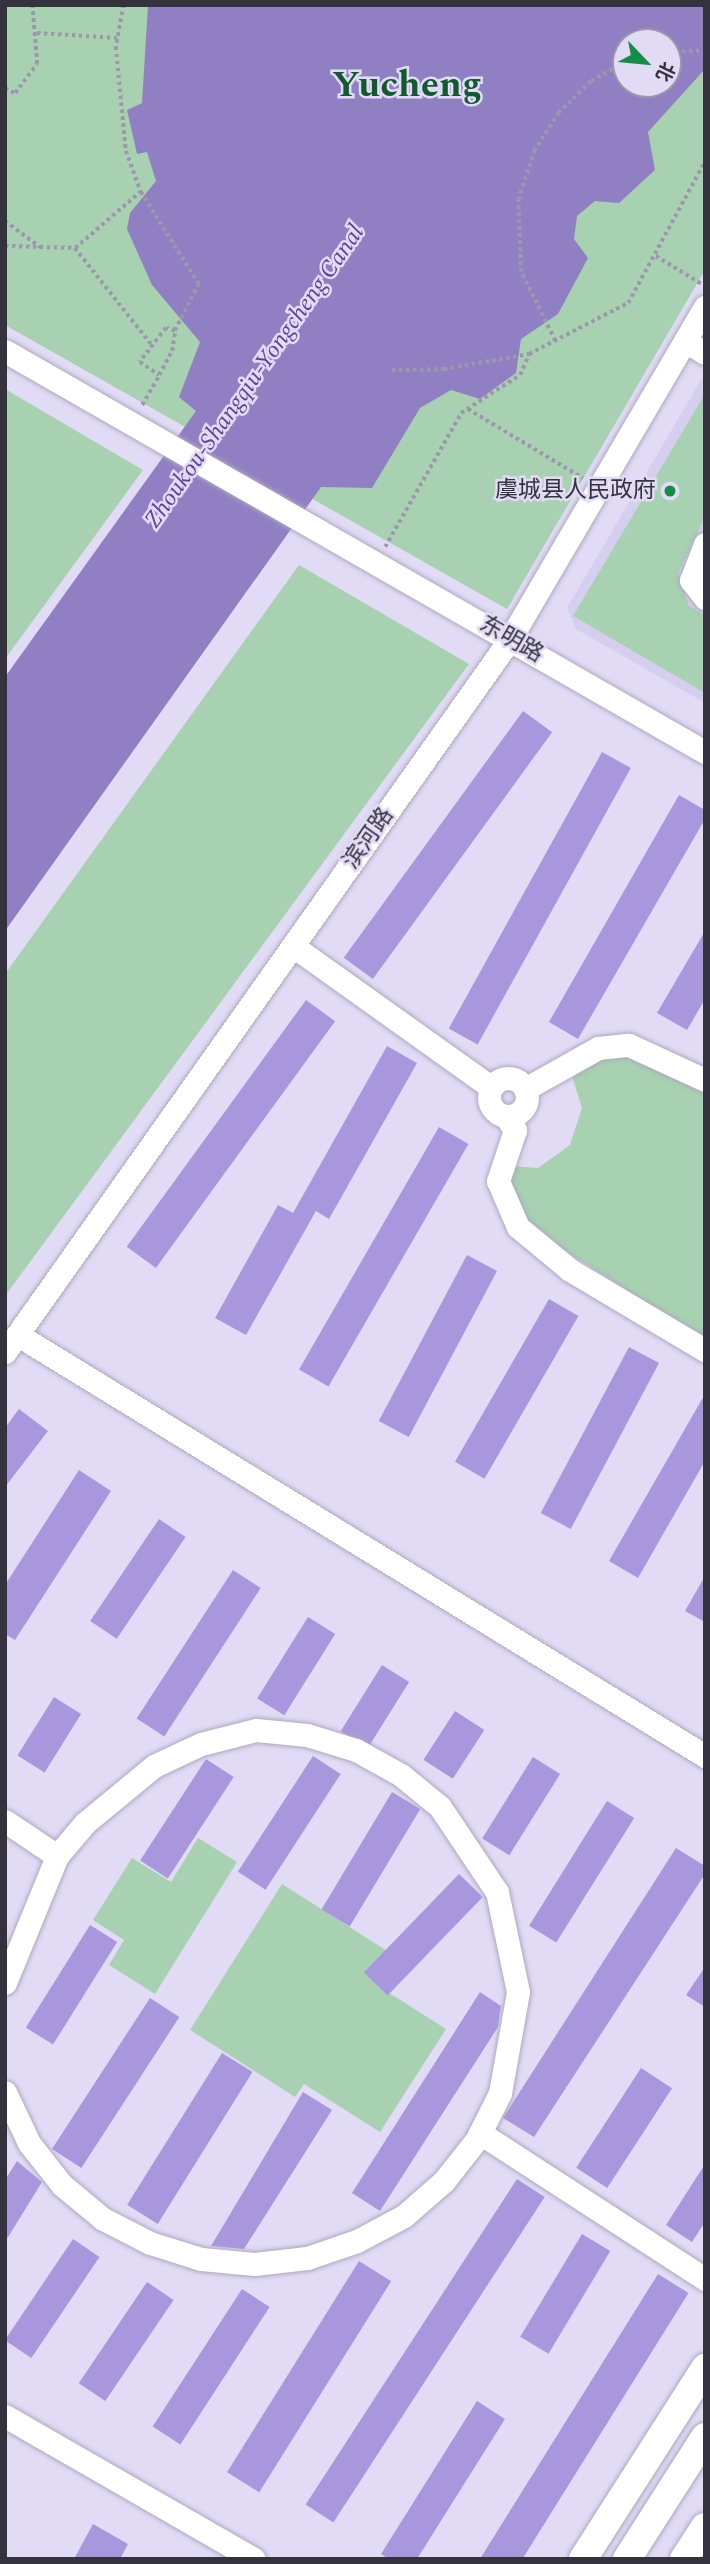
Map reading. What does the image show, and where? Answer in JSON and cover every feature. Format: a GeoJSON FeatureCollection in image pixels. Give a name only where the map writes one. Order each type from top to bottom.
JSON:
{"type":"FeatureCollection","features":[{"type":"Feature","properties":{"kind":"main road"},"geometry":{"type":"LineString","coordinates":[[583,2559],[705,2368]]}},
{"type":"Feature","properties":{"kind":"main road"},"geometry":{"type":"LineString","coordinates":[[627,2559],[705,2437]]}},
{"type":"Feature","properties":{"kind":"main road"},"geometry":{"type":"LineString","coordinates":[[684,2559],[705,2527]]}},
{"type":"Feature","properties":{"kind":"street","name":"滨河路"},"geometry":{"type":"LineString","coordinates":[[12,1344],[510,639],[705,307]]}},
{"type":"Feature","properties":{"kind":"street"},"geometry":{"type":"LineString","coordinates":[[685,341],[705,353]]}},
{"type":"Feature","properties":{"kind":"street"},"geometry":{"type":"LineString","coordinates":[[5,351],[140,430]]}},
{"type":"Feature","properties":{"kind":"street","name":"东明路"},"geometry":{"type":"LineString","coordinates":[[140,430],[705,752]]}},
{"type":"Feature","properties":{"kind":"street"},"geometry":{"type":"LineString","coordinates":[[705,544],[691,580],[705,598]]}},
{"type":"Feature","properties":{"kind":"street"},"geometry":{"type":"LineString","coordinates":[[293,946],[491,1087]]}},
{"type":"Feature","properties":{"kind":"street"},"geometry":{"type":"LineString","coordinates":[[525,1088],[598,1048],[629,1045],[705,1080]]}},
{"type":"Feature","properties":{"kind":"street"},"geometry":{"type":"LineString","coordinates":[[491,1087],[509,1078],[525,1088]]}},
{"type":"Feature","properties":{"kind":"street"},"geometry":{"type":"LineString","coordinates":[[491,1087],[490,1106],[506,1117],[515,1130],[498,1181],[518,1227],[570,1270],[705,1350]]}},
{"type":"Feature","properties":{"kind":"street"},"geometry":{"type":"LineString","coordinates":[[506,1117],[524,1108],[525,1088]]}},
{"type":"Feature","properties":{"kind":"street"},"geometry":{"type":"LineString","coordinates":[[12,1344],[705,1756]]}},
{"type":"Feature","properties":{"kind":"street"},"geometry":{"type":"LineString","coordinates":[[5,1983],[57,1856],[85,1823],[154,1766],[201,1744],[256,1730],[307,1735],[356,1750],[401,1775],[473,1847],[497,1892],[513,1941],[518,1992],[514,2043],[480,2133],[444,2181],[404,2216],[357,2241],[307,2258],[254,2264],[163,2247],[103,2218],[62,2185],[29,2143],[5,2092]]}},
{"type":"Feature","properties":{"kind":"street"},"geometry":{"type":"LineString","coordinates":[[5,1821],[57,1856]]}},
{"type":"Feature","properties":{"kind":"street"},"geometry":{"type":"LineString","coordinates":[[480,2133],[705,2278]]}},
{"type":"Feature","properties":{"kind":"street"},"geometry":{"type":"LineString","coordinates":[[5,2416],[254,2559]]}},
{"type":"Feature","properties":{"kind":"path"},"geometry":{"type":"LineString","coordinates":[[5,88],[15,93],[29,82],[37,64],[37,33],[32,5]]}},
{"type":"Feature","properties":{"kind":"path"},"geometry":{"type":"LineString","coordinates":[[124,5],[117,38],[118,122],[141,192],[199,284],[175,331],[140,430]]}},
{"type":"Feature","properties":{"kind":"path"},"geometry":{"type":"LineString","coordinates":[[37,33],[117,38]]}},
{"type":"Feature","properties":{"kind":"path"},"geometry":{"type":"LineString","coordinates":[[682,51],[705,50]]}},
{"type":"Feature","properties":{"kind":"path"},"geometry":{"type":"LineString","coordinates":[[555,341],[521,272],[518,200],[534,151],[558,113],[591,81],[612,69]]}},
{"type":"Feature","properties":{"kind":"path"},"geometry":{"type":"LineString","coordinates":[[392,370],[444,369],[529,354],[628,303],[656,256],[705,161]]}},
{"type":"Feature","properties":{"kind":"path"},"geometry":{"type":"LineString","coordinates":[[5,246],[75,248],[141,192]]}},
{"type":"Feature","properties":{"kind":"path"},"geometry":{"type":"LineString","coordinates":[[5,221],[42,248]]}},
{"type":"Feature","properties":{"kind":"path"},"geometry":{"type":"LineString","coordinates":[[75,248],[151,344]]}},
{"type":"Feature","properties":{"kind":"path"},"geometry":{"type":"LineString","coordinates":[[656,256],[705,286]]}},
{"type":"Feature","properties":{"kind":"path"},"geometry":{"type":"LineString","coordinates":[[159,375],[140,362],[151,344],[166,328],[175,331]]}},
{"type":"Feature","properties":{"kind":"path"},"geometry":{"type":"LineString","coordinates":[[375,563],[468,409],[520,375],[529,354]]}},
{"type":"Feature","properties":{"kind":"path"},"geometry":{"type":"LineString","coordinates":[[468,409],[599,488]]}},
{"type":"Feature","properties":{"kind":"shaded area","name":"虞城县人民政府"},"geometry":{"type":"Polygon","coordinates":[[[705,373],[705,703],[576,629],[567,608],[705,373]]]}},
{"type":"Feature","properties":{"kind":"green space"},"geometry":{"type":"Polygon","coordinates":[[[5,5],[705,5],[705,270],[507,609],[5,325],[5,5]]]}},
{"type":"Feature","properties":{"kind":"green space"},"geometry":{"type":"Polygon","coordinates":[[[5,389],[143,470],[5,659],[5,389]]]}},
{"type":"Feature","properties":{"kind":"green space","name":"虞城县人民政府"},"geometry":{"type":"Polygon","coordinates":[[[705,394],[705,517],[678,573],[689,606],[705,615],[705,693],[573,616],[705,394]]]}},
{"type":"Feature","properties":{"kind":"green space"},"geometry":{"type":"Polygon","coordinates":[[[299,565],[469,664],[5,1296],[5,974],[299,565]]]}},
{"type":"Feature","properties":{"kind":"green space"},"geometry":{"type":"Polygon","coordinates":[[[600,1057],[629,1057],[705,1091],[705,1339],[529,1228],[508,1195],[511,1166],[538,1168],[570,1145],[582,1108],[572,1076],[600,1057]]]}},
{"type":"Feature","properties":{"kind":"green space"},"geometry":{"type":"Polygon","coordinates":[[[198,1838],[237,1862],[155,1994],[109,1965],[124,1940],[93,1920],[132,1858],[171,1882],[198,1838]]]}},
{"type":"Feature","properties":{"kind":"green space"},"geometry":{"type":"Polygon","coordinates":[[[282,1884],[398,1958],[380,1987],[446,2029],[380,2132],[304,2084],[295,2097],[190,2030],[282,1884]]]}},
{"type":"Feature","properties":{"kind":"water","name":"Zhoukou-Shangqiu-Yongcheng Canal"},"geometry":{"type":"Polygon","coordinates":[[[148,5],[705,5],[705,69],[682,94],[682,28],[612,28],[612,98],[679,98],[648,132],[655,170],[619,203],[595,201],[577,216],[574,239],[588,258],[558,314],[521,339],[516,373],[480,399],[451,390],[420,408],[372,488],[321,487],[5,931],[5,677],[196,411],[179,397],[200,342],[152,285],[127,229],[130,213],[156,181],[147,152],[137,154],[127,110],[142,103],[148,5]]]}},
{"type":"Feature","properties":{"kind":"building"},"geometry":{"type":"Polygon","coordinates":[[[523,711],[552,732],[373,979],[344,958],[523,711]]]}},
{"type":"Feature","properties":{"kind":"building"},"geometry":{"type":"Polygon","coordinates":[[[602,752],[631,768],[478,1044],[449,1028],[602,752]]]}},
{"type":"Feature","properties":{"kind":"building"},"geometry":{"type":"Polygon","coordinates":[[[679,795],[705,810],[705,819],[578,1039],[549,1022],[679,795]]]}},
{"type":"Feature","properties":{"kind":"building"},"geometry":{"type":"Polygon","coordinates":[[[705,931],[705,999],[687,1030],[657,1013],[705,931]]]}},
{"type":"Feature","properties":{"kind":"building"},"geometry":{"type":"Polygon","coordinates":[[[306,1000],[335,1021],[156,1268],[127,1247],[306,1000]]]}},
{"type":"Feature","properties":{"kind":"building"},"geometry":{"type":"Polygon","coordinates":[[[387,1046],[417,1063],[329,1219],[316,1211],[246,1335],[215,1318],[278,1205],[293,1213],[387,1046]]]}},
{"type":"Feature","properties":{"kind":"building"},"geometry":{"type":"Polygon","coordinates":[[[439,1127],[468,1144],[328,1386],[299,1369],[439,1127]]]}},
{"type":"Feature","properties":{"kind":"building"},"geometry":{"type":"Polygon","coordinates":[[[467,1255],[497,1271],[409,1437],[379,1421],[467,1255]]]}},
{"type":"Feature","properties":{"kind":"building"},"geometry":{"type":"Polygon","coordinates":[[[549,1299],[578,1316],[484,1479],[455,1462],[549,1299]]]}},
{"type":"Feature","properties":{"kind":"building"},"geometry":{"type":"Polygon","coordinates":[[[629,1347],[659,1363],[571,1529],[541,1513],[629,1347]]]}},
{"type":"Feature","properties":{"kind":"building"},"geometry":{"type":"Polygon","coordinates":[[[705,1394],[705,1461],[638,1578],[609,1561],[705,1394]]]}},
{"type":"Feature","properties":{"kind":"building"},"geometry":{"type":"Polygon","coordinates":[[[19,1409],[48,1431],[5,1487],[5,1428],[19,1409]]]}},
{"type":"Feature","properties":{"kind":"building"},"geometry":{"type":"Polygon","coordinates":[[[79,1470],[111,1491],[15,1640],[5,1634],[5,1585],[79,1470]]]}},
{"type":"Feature","properties":{"kind":"building"},"geometry":{"type":"Polygon","coordinates":[[[159,1519],[186,1537],[117,1639],[90,1621],[159,1519]]]}},
{"type":"Feature","properties":{"kind":"building"},"geometry":{"type":"Polygon","coordinates":[[[233,1570],[261,1588],[164,1736],[137,1718],[233,1570]]]}},
{"type":"Feature","properties":{"kind":"building"},"geometry":{"type":"Polygon","coordinates":[[[705,1576],[705,1622],[685,1611],[705,1576]]]}},
{"type":"Feature","properties":{"kind":"building"},"geometry":{"type":"Polygon","coordinates":[[[308,1617],[335,1634],[284,1715],[257,1698],[308,1617]]]}},
{"type":"Feature","properties":{"kind":"building"},"geometry":{"type":"Polygon","coordinates":[[[382,1665],[409,1682],[368,1748],[341,1731],[382,1665]]]}},
{"type":"Feature","properties":{"kind":"building"},"geometry":{"type":"Polygon","coordinates":[[[54,1697],[81,1714],[45,1772],[17,1756],[54,1697]]]}},
{"type":"Feature","properties":{"kind":"building"},"geometry":{"type":"Polygon","coordinates":[[[455,1711],[484,1730],[453,1779],[423,1760],[455,1711]]]}},
{"type":"Feature","properties":{"kind":"building"},"geometry":{"type":"Polygon","coordinates":[[[313,1756],[341,1774],[266,1890],[238,1872],[313,1756]]]}},
{"type":"Feature","properties":{"kind":"building"},"geometry":{"type":"Polygon","coordinates":[[[533,1757],[560,1774],[509,1855],[482,1838],[533,1757]]]}},
{"type":"Feature","properties":{"kind":"building"},"geometry":{"type":"Polygon","coordinates":[[[206,1759],[234,1777],[168,1878],[140,1860],[206,1759]]]}},
{"type":"Feature","properties":{"kind":"building"},"geometry":{"type":"Polygon","coordinates":[[[392,1792],[420,1809],[350,1926],[321,1909],[392,1792]]]}},
{"type":"Feature","properties":{"kind":"building"},"geometry":{"type":"Polygon","coordinates":[[[607,1801],[634,1818],[556,1943],[529,1926],[607,1801]]]}},
{"type":"Feature","properties":{"kind":"building"},"geometry":{"type":"Polygon","coordinates":[[[676,1848],[705,1866],[705,1874],[534,2137],[503,2118],[676,1848]]]}},
{"type":"Feature","properties":{"kind":"building"},"geometry":{"type":"Polygon","coordinates":[[[459,1874],[483,1897],[388,1995],[364,1973],[459,1874]]]}},
{"type":"Feature","properties":{"kind":"building"},"geometry":{"type":"Polygon","coordinates":[[[90,1925],[117,1942],[53,2045],[26,2028],[90,1925]]]}},
{"type":"Feature","properties":{"kind":"building"},"geometry":{"type":"Polygon","coordinates":[[[705,1967],[705,2007],[686,1995],[705,1967]]]}},
{"type":"Feature","properties":{"kind":"building"},"geometry":{"type":"Polygon","coordinates":[[[480,1992],[501,2006],[498,2027],[380,2211],[352,2193],[480,1992]]]}},
{"type":"Feature","properties":{"kind":"building"},"geometry":{"type":"Polygon","coordinates":[[[150,1998],[179,2017],[81,2168],[52,2149],[150,1998]]]}},
{"type":"Feature","properties":{"kind":"building"},"geometry":{"type":"Polygon","coordinates":[[[222,2053],[253,2072],[158,2224],[127,2205],[222,2053]]]}},
{"type":"Feature","properties":{"kind":"building"},"geometry":{"type":"Polygon","coordinates":[[[641,2068],[672,2088],[607,2188],[576,2168],[641,2068]]]}},
{"type":"Feature","properties":{"kind":"building"},"geometry":{"type":"Polygon","coordinates":[[[303,2092],[332,2110],[244,2249],[211,2246],[303,2092]]]}},
{"type":"Feature","properties":{"kind":"building"},"geometry":{"type":"Polygon","coordinates":[[[17,2161],[42,2182],[5,2242],[5,2180],[17,2161]]]}},
{"type":"Feature","properties":{"kind":"building"},"geometry":{"type":"Polygon","coordinates":[[[705,2164],[705,2222],[692,2242],[666,2225],[705,2164]]]}},
{"type":"Feature","properties":{"kind":"building"},"geometry":{"type":"Polygon","coordinates":[[[517,2179],[545,2197],[333,2522],[306,2504],[517,2179]]]}},
{"type":"Feature","properties":{"kind":"building"},"geometry":{"type":"Polygon","coordinates":[[[582,2234],[610,2251],[548,2354],[520,2337],[582,2234]]]}},
{"type":"Feature","properties":{"kind":"building"},"geometry":{"type":"Polygon","coordinates":[[[73,2239],[100,2257],[31,2358],[5,2340],[73,2239]]]}},
{"type":"Feature","properties":{"kind":"building"},"geometry":{"type":"Polygon","coordinates":[[[359,2261],[391,2281],[259,2492],[227,2472],[359,2261]]]}},
{"type":"Feature","properties":{"kind":"building"},"geometry":{"type":"Polygon","coordinates":[[[658,2274],[689,2293],[522,2559],[480,2559],[658,2274]]]}},
{"type":"Feature","properties":{"kind":"building"},"geometry":{"type":"Polygon","coordinates":[[[147,2282],[174,2300],[105,2401],[79,2383],[147,2282]]]}},
{"type":"Feature","properties":{"kind":"building"},"geometry":{"type":"Polygon","coordinates":[[[242,2289],[270,2307],[180,2445],[153,2427],[242,2289]]]}},
{"type":"Feature","properties":{"kind":"building"},"geometry":{"type":"Polygon","coordinates":[[[477,2401],[505,2419],[417,2559],[389,2559],[381,2554],[477,2401]]]}},
{"type":"Feature","properties":{"kind":"building"},"geometry":{"type":"Polygon","coordinates":[[[93,2524],[128,2544],[120,2559],[74,2559],[93,2524]]]}},
{"type":"Feature","properties":{"kind":"place","name":"虞城县人民政府"},"geometry":{"type":"Point","coordinates":[670,491]}},
{"type":"Feature","properties":{"kind":"district","name":"Yucheng"},"geometry":{"type":"Point","coordinates":[407,85]}}]}
